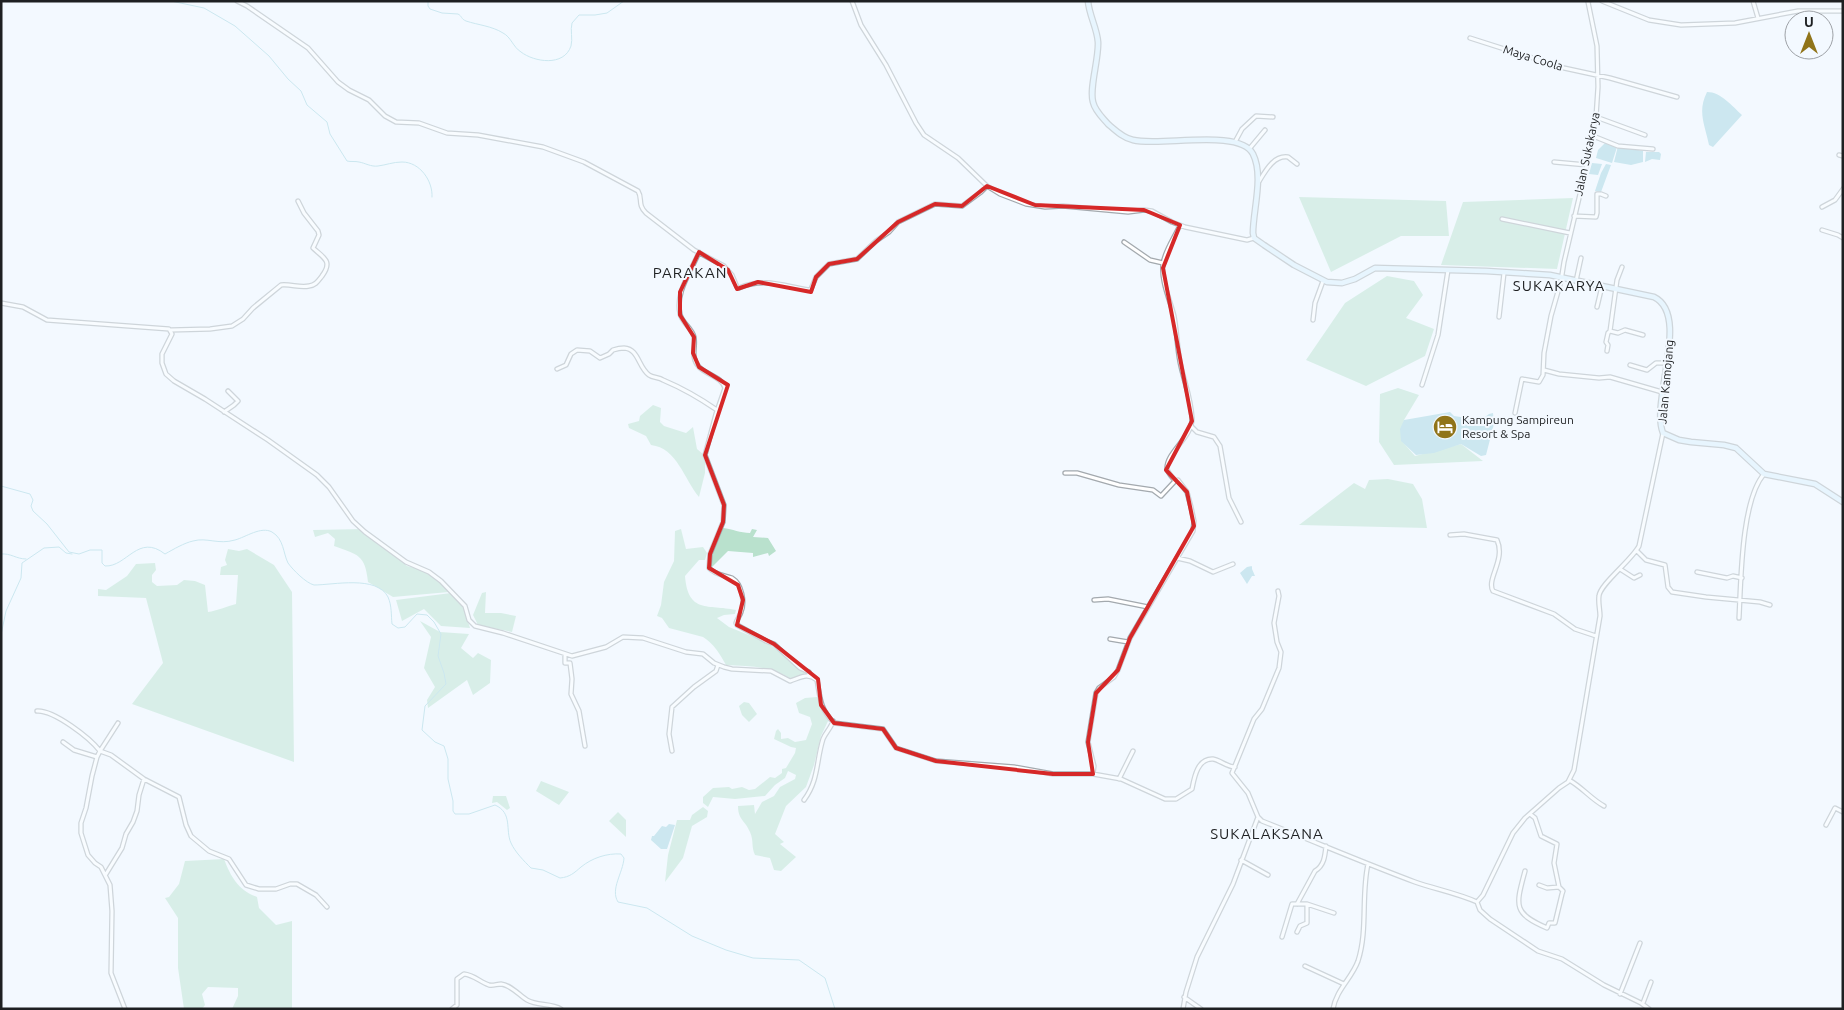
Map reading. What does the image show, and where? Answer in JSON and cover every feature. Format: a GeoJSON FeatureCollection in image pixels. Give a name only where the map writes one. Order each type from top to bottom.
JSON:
{"type":"FeatureCollection","features":[{"type":"Feature","properties":{"kind":"main road"},"geometry":{"type":"LineString","coordinates":[[1088,1],[1098,42],[1092,96],[1095,108],[1107,122],[1126,137],[1142,142],[1194,140],[1235,142],[1250,148],[1255,159],[1257,185],[1253,228],[1254,238],[1294,265],[1324,281],[1342,283],[1355,279],[1369,269],[1375,268],[1504,273],[1576,280],[1616,288]]}},
{"type":"Feature","properties":{"kind":"main road","name":"Jalan Kamojang"},"geometry":{"type":"LineString","coordinates":[[1616,288],[1659,299],[1667,312],[1670,325],[1661,422],[1663,433],[1685,441],[1736,448],[1764,474]]}},
{"type":"Feature","properties":{"kind":"main road"},"geometry":{"type":"LineString","coordinates":[[1764,474],[1815,484],[1843,502]]}},
{"type":"Feature","properties":{"kind":"street"},"geometry":{"type":"LineString","coordinates":[[237,1],[308,48],[338,82],[369,100],[388,118],[400,123],[419,123],[447,133],[478,135],[543,146],[579,159],[638,191],[641,207],[646,213],[699,252],[728,270],[738,288],[758,282],[783,284],[809,290],[816,277],[829,264],[857,259],[898,222],[935,204],[962,206],[987,186]]}},
{"type":"Feature","properties":{"kind":"street"},"geometry":{"type":"LineString","coordinates":[[852,1],[861,25],[886,65],[924,135],[958,158],[987,186],[1007,197],[1035,206],[1058,205],[1128,212],[1144,210],[1157,213],[1180,225],[1247,240],[1254,238]]}},
{"type":"Feature","properties":{"kind":"street","name":"Jalan Sukakarya"},"geometry":{"type":"LineString","coordinates":[[1544,370],[1544,353],[1551,316],[1596,117],[1597,46],[1588,1]]}},
{"type":"Feature","properties":{"kind":"street"},"geometry":{"type":"LineString","coordinates":[[1602,1],[1644,19],[1669,24],[1731,23],[1798,11],[1843,11]]}},
{"type":"Feature","properties":{"kind":"street"},"geometry":{"type":"LineString","coordinates":[[1753,1],[1758,18]]}},
{"type":"Feature","properties":{"kind":"street","name":"Maya Coola"},"geometry":{"type":"LineString","coordinates":[[1470,38],[1564,68],[1598,75],[1677,97]]}},
{"type":"Feature","properties":{"kind":"street"},"geometry":{"type":"LineString","coordinates":[[1235,142],[1242,129],[1256,116],[1273,117]]}},
{"type":"Feature","properties":{"kind":"street"},"geometry":{"type":"LineString","coordinates":[[1596,117],[1645,135]]}},
{"type":"Feature","properties":{"kind":"street"},"geometry":{"type":"LineString","coordinates":[[1250,148],[1265,130]]}},
{"type":"Feature","properties":{"kind":"street"},"geometry":{"type":"LineString","coordinates":[[1593,136],[1618,146],[1653,149]]}},
{"type":"Feature","properties":{"kind":"street"},"geometry":{"type":"LineString","coordinates":[[1257,185],[1267,167],[1279,158],[1288,157],[1298,164]]}},
{"type":"Feature","properties":{"kind":"street"},"geometry":{"type":"LineString","coordinates":[[1554,162],[1586,164]]}},
{"type":"Feature","properties":{"kind":"street"},"geometry":{"type":"LineString","coordinates":[[1822,207],[1835,200],[1843,190]]}},
{"type":"Feature","properties":{"kind":"street"},"geometry":{"type":"LineString","coordinates":[[1574,216],[1597,216],[1597,194],[1606,196]]}},
{"type":"Feature","properties":{"kind":"street"},"geometry":{"type":"LineString","coordinates":[[1,303],[23,307],[47,320],[162,327],[171,330],[210,329],[232,326],[281,285],[310,286],[317,283],[326,271],[327,263],[312,248],[318,238],[318,231],[304,213],[298,201]]}},
{"type":"Feature","properties":{"kind":"street"},"geometry":{"type":"LineString","coordinates":[[1502,219],[1570,233]]}},
{"type":"Feature","properties":{"kind":"street"},"geometry":{"type":"LineString","coordinates":[[1175,482],[1167,467],[1191,426],[1192,421],[1191,401],[1180,364],[1177,333],[1168,294],[1164,263],[1169,246],[1180,225]]}},
{"type":"Feature","properties":{"kind":"street"},"geometry":{"type":"LineString","coordinates":[[1822,230],[1843,238]]}},
{"type":"Feature","properties":{"kind":"street"},"geometry":{"type":"LineString","coordinates":[[1124,242],[1150,260],[1164,263]]}},
{"type":"Feature","properties":{"kind":"street"},"geometry":{"type":"LineString","coordinates":[[699,252],[680,292],[680,315],[694,337],[693,353],[699,367],[725,385],[725,391],[705,455],[724,505],[723,522],[710,554],[710,568],[715,573],[732,579],[738,584],[743,600],[741,613],[736,619],[737,625],[774,644],[800,668],[809,672],[809,675],[817,680],[821,705],[833,721],[839,724],[883,730],[896,748],[936,761],[1014,767],[1053,774],[1093,774],[1119,779],[1165,799],[1176,799],[1192,789],[1196,772],[1207,760],[1215,759],[1229,767],[1235,768]]}},
{"type":"Feature","properties":{"kind":"street"},"geometry":{"type":"LineString","coordinates":[[1576,280],[1581,258]]}},
{"type":"Feature","properties":{"kind":"street"},"geometry":{"type":"LineString","coordinates":[[1607,352],[1608,345],[1606,342],[1610,331],[1616,288],[1622,267]]}},
{"type":"Feature","properties":{"kind":"street"},"geometry":{"type":"LineString","coordinates":[[1422,386],[1438,335],[1448,270]]}},
{"type":"Feature","properties":{"kind":"street"},"geometry":{"type":"LineString","coordinates":[[1499,317],[1504,273]]}},
{"type":"Feature","properties":{"kind":"street"},"geometry":{"type":"LineString","coordinates":[[1313,320],[1315,304],[1324,281]]}},
{"type":"Feature","properties":{"kind":"street"},"geometry":{"type":"LineString","coordinates":[[1597,307],[1602,286]]}},
{"type":"Feature","properties":{"kind":"street"},"geometry":{"type":"LineString","coordinates":[[171,330],[172,334],[162,354],[162,363],[166,374],[317,475],[334,494],[353,521],[365,532],[406,562],[429,572],[441,581],[465,606],[471,624],[565,655],[576,656],[606,647],[627,636],[649,640],[686,652],[703,654],[718,665],[732,670],[771,671],[790,681],[809,675]]}},
{"type":"Feature","properties":{"kind":"street"},"geometry":{"type":"LineString","coordinates":[[1610,331],[1618,333],[1625,330],[1643,335]]}},
{"type":"Feature","properties":{"kind":"street"},"geometry":{"type":"LineString","coordinates":[[556,369],[566,365],[571,354],[577,350],[590,351],[600,358],[613,350],[629,349],[636,355],[640,366],[650,376],[661,378],[718,410]]}},
{"type":"Feature","properties":{"kind":"street"},"geometry":{"type":"LineString","coordinates":[[1630,364],[1648,370],[1656,363],[1667,363]]}},
{"type":"Feature","properties":{"kind":"street"},"geometry":{"type":"LineString","coordinates":[[1515,414],[1522,379],[1540,381],[1544,370],[1559,374],[1599,378],[1610,376],[1663,392]]}},
{"type":"Feature","properties":{"kind":"street"},"geometry":{"type":"LineString","coordinates":[[224,412],[238,401],[228,391]]}},
{"type":"Feature","properties":{"kind":"street"},"geometry":{"type":"LineString","coordinates":[[1191,426],[1197,432],[1214,437],[1220,446],[1229,498],[1241,522]]}},
{"type":"Feature","properties":{"kind":"street"},"geometry":{"type":"LineString","coordinates":[[1477,902],[1483,895],[1513,833],[1530,814],[1570,780],[1574,770],[1600,616],[1600,592],[1637,551],[1639,546],[1663,433]]}},
{"type":"Feature","properties":{"kind":"street"},"geometry":{"type":"LineString","coordinates":[[1065,473],[1077,473],[1112,483],[1153,490],[1161,496],[1178,480],[1187,492],[1194,521],[1193,530],[1128,642],[1118,670],[1114,677],[1100,688],[1096,694],[1088,742],[1094,766],[1093,774]]}},
{"type":"Feature","properties":{"kind":"street"},"geometry":{"type":"LineString","coordinates":[[1739,618],[1745,535],[1751,504],[1760,479],[1764,474]]}},
{"type":"Feature","properties":{"kind":"street"},"geometry":{"type":"LineString","coordinates":[[1450,535],[1464,534],[1496,540],[1500,557],[1491,584],[1493,591],[1554,614],[1579,631],[1596,636]]}},
{"type":"Feature","properties":{"kind":"street"},"geometry":{"type":"LineString","coordinates":[[1637,551],[1646,560],[1665,565],[1668,587],[1672,592],[1770,604]]}},
{"type":"Feature","properties":{"kind":"street"},"geometry":{"type":"LineString","coordinates":[[1177,558],[1190,560],[1212,572],[1233,564]]}},
{"type":"Feature","properties":{"kind":"street"},"geometry":{"type":"LineString","coordinates":[[1620,569],[1634,578],[1640,575]]}},
{"type":"Feature","properties":{"kind":"street"},"geometry":{"type":"LineString","coordinates":[[1697,572],[1727,578],[1733,576],[1742,578]]}},
{"type":"Feature","properties":{"kind":"street"},"geometry":{"type":"LineString","coordinates":[[1278,590],[1279,596],[1274,623],[1277,642],[1281,652],[1279,668],[1262,709],[1254,719],[1232,773],[1248,793],[1258,818],[1419,884],[1440,888],[1477,902],[1480,910],[1490,919],[1533,948],[1562,959],[1649,1009]]}},
{"type":"Feature","properties":{"kind":"street"},"geometry":{"type":"LineString","coordinates":[[1094,600],[1108,599],[1148,606]]}},
{"type":"Feature","properties":{"kind":"street"},"geometry":{"type":"LineString","coordinates":[[1110,639],[1128,642]]}},
{"type":"Feature","properties":{"kind":"street"},"geometry":{"type":"LineString","coordinates":[[565,655],[565,662],[570,664],[571,694],[579,711],[585,746]]}},
{"type":"Feature","properties":{"kind":"street"},"geometry":{"type":"LineString","coordinates":[[672,752],[670,734],[672,707],[694,687],[716,671],[718,665]]}},
{"type":"Feature","properties":{"kind":"street"},"geometry":{"type":"LineString","coordinates":[[37,711],[46,712],[61,720],[92,742],[100,751],[111,755],[144,779],[179,797],[186,825],[191,836],[210,851],[228,859],[246,885],[259,889],[276,889],[292,883],[297,884],[316,895],[327,906]]}},
{"type":"Feature","properties":{"kind":"street"},"geometry":{"type":"LineString","coordinates":[[804,800],[811,790],[818,770],[824,738],[833,721]]}},
{"type":"Feature","properties":{"kind":"street"},"geometry":{"type":"LineString","coordinates":[[118,722],[97,757],[81,823],[81,833],[88,855],[101,867],[110,884],[112,910],[111,974],[125,1009]]}},
{"type":"Feature","properties":{"kind":"street"},"geometry":{"type":"LineString","coordinates":[[63,742],[74,750],[97,757]]}},
{"type":"Feature","properties":{"kind":"street"},"geometry":{"type":"LineString","coordinates":[[1119,779],[1133,751]]}},
{"type":"Feature","properties":{"kind":"street"},"geometry":{"type":"LineString","coordinates":[[106,874],[122,848],[126,834],[133,822],[137,810],[138,795],[144,779]]}},
{"type":"Feature","properties":{"kind":"street"},"geometry":{"type":"LineString","coordinates":[[1570,780],[1591,794],[1596,801],[1604,806]]}},
{"type":"Feature","properties":{"kind":"street"},"geometry":{"type":"LineString","coordinates":[[1826,825],[1835,808],[1843,812]]}},
{"type":"Feature","properties":{"kind":"street"},"geometry":{"type":"LineString","coordinates":[[1525,871],[1518,900],[1520,910],[1531,921],[1548,928],[1549,923],[1555,923],[1563,891],[1559,887],[1554,863],[1557,844],[1542,837],[1534,818],[1530,814]]}},
{"type":"Feature","properties":{"kind":"street"},"geometry":{"type":"LineString","coordinates":[[1183,1009],[1184,997],[1197,956],[1233,884],[1258,818]]}},
{"type":"Feature","properties":{"kind":"street"},"geometry":{"type":"LineString","coordinates":[[1297,904],[1315,871],[1323,861],[1326,846]]}},
{"type":"Feature","properties":{"kind":"street"},"geometry":{"type":"LineString","coordinates":[[1241,860],[1268,875]]}},
{"type":"Feature","properties":{"kind":"street"},"geometry":{"type":"LineString","coordinates":[[1333,1009],[1334,1000],[1358,960],[1364,926],[1365,884],[1368,864]]}},
{"type":"Feature","properties":{"kind":"street"},"geometry":{"type":"LineString","coordinates":[[1539,885],[1547,888],[1559,887]]}},
{"type":"Feature","properties":{"kind":"street"},"geometry":{"type":"LineString","coordinates":[[1282,937],[1292,904],[1307,904],[1334,913]]}},
{"type":"Feature","properties":{"kind":"street"},"geometry":{"type":"LineString","coordinates":[[1297,932],[1300,926],[1307,923],[1307,904]]}},
{"type":"Feature","properties":{"kind":"street"},"geometry":{"type":"LineString","coordinates":[[1620,994],[1640,944]]}},
{"type":"Feature","properties":{"kind":"street"},"geometry":{"type":"LineString","coordinates":[[1305,966],[1344,984]]}},
{"type":"Feature","properties":{"kind":"street"},"geometry":{"type":"LineString","coordinates":[[452,1009],[457,1005],[457,979],[464,974],[476,977],[491,986],[501,984],[509,986],[527,1000],[561,1009]]}},
{"type":"Feature","properties":{"kind":"street"},"geometry":{"type":"LineString","coordinates":[[1643,1004],[1651,982]]}},
{"type":"Feature","properties":{"kind":"street"},"geometry":{"type":"LineString","coordinates":[[1184,997],[1201,1009]]}},
{"type":"Feature","properties":{"kind":"highlighted area"},"geometry":{"type":"Polygon","coordinates":[[[987,186],[1035,205],[1144,210],[1180,225],[1163,268],[1192,421],[1166,470],[1187,492],[1194,526],[1130,638],[1118,670],[1096,693],[1088,742],[1093,774],[1053,774],[936,761],[896,748],[883,729],[834,723],[821,705],[818,679],[774,644],[737,625],[743,600],[738,585],[709,568],[710,554],[723,522],[724,505],[705,455],[728,385],[699,367],[693,353],[694,337],[680,315],[680,292],[699,252],[728,270],[737,289],[758,282],[811,292],[816,277],[829,264],[857,259],[898,222],[935,204],[962,206],[987,186]]]}},
{"type":"Feature","properties":{"kind":"green space"},"geometry":{"type":"Polygon","coordinates":[[[1299,197],[1446,201],[1449,236],[1401,236],[1331,272],[1299,197]]]}},
{"type":"Feature","properties":{"kind":"green space"},"geometry":{"type":"Polygon","coordinates":[[[1573,198],[1557,269],[1441,265],[1463,202],[1573,198]]]}},
{"type":"Feature","properties":{"kind":"green space"},"geometry":{"type":"Polygon","coordinates":[[[1387,276],[1414,281],[1423,295],[1406,318],[1434,329],[1425,356],[1366,386],[1306,360],[1345,303],[1387,276]]]}},
{"type":"Feature","properties":{"kind":"green space"},"geometry":{"type":"Polygon","coordinates":[[[1398,388],[1419,395],[1404,420],[1401,440],[1415,456],[1461,444],[1483,461],[1394,465],[1379,442],[1380,394],[1398,388]]]}},
{"type":"Feature","properties":{"kind":"green space"},"geometry":{"type":"Polygon","coordinates":[[[653,405],[661,408],[660,422],[664,426],[686,433],[693,427],[697,449],[703,454],[705,462],[705,473],[699,497],[674,458],[660,447],[651,445],[646,436],[629,428],[628,424],[639,421],[640,416],[653,405]]]}},
{"type":"Feature","properties":{"kind":"green space"},"geometry":{"type":"Polygon","coordinates":[[[1388,479],[1413,484],[1422,499],[1427,528],[1299,525],[1354,483],[1365,489],[1369,480],[1388,479]]]}},
{"type":"Feature","properties":{"kind":"green space"},"geometry":{"type":"Polygon","coordinates":[[[723,528],[746,533],[750,533],[752,529],[757,530],[753,537],[768,538],[776,551],[769,556],[768,553],[753,557],[753,553],[728,551],[711,568],[712,552],[723,528]]]}},
{"type":"Feature","properties":{"kind":"green space"},"geometry":{"type":"Polygon","coordinates":[[[364,529],[379,539],[407,566],[434,573],[449,592],[393,597],[368,582],[365,566],[359,557],[334,546],[335,539],[328,533],[315,537],[313,530],[364,529]]]}},
{"type":"Feature","properties":{"kind":"green space"},"geometry":{"type":"Polygon","coordinates":[[[681,529],[686,549],[703,547],[707,553],[705,560],[699,560],[685,576],[690,596],[695,602],[708,607],[736,610],[735,614],[717,618],[729,627],[768,643],[806,673],[791,679],[768,669],[726,665],[716,650],[703,637],[669,628],[662,618],[657,616],[661,605],[664,582],[674,561],[675,531],[681,529]]]}},
{"type":"Feature","properties":{"kind":"green space"},"geometry":{"type":"Polygon","coordinates":[[[228,549],[239,551],[247,549],[274,565],[292,592],[294,762],[132,704],[163,663],[146,598],[98,596],[98,589],[106,590],[127,576],[136,564],[155,563],[156,570],[152,575],[152,582],[157,586],[177,585],[184,580],[195,581],[205,585],[208,612],[236,604],[238,575],[220,575],[221,567],[227,565],[225,560],[228,549]]]}},
{"type":"Feature","properties":{"kind":"green space"},"geometry":{"type":"Polygon","coordinates":[[[486,592],[485,613],[501,613],[516,616],[512,632],[478,625],[473,615],[482,593],[486,592]]]}},
{"type":"Feature","properties":{"kind":"green space"},"geometry":{"type":"Polygon","coordinates":[[[451,593],[464,608],[470,628],[441,626],[424,609],[402,621],[396,600],[451,593]]]}},
{"type":"Feature","properties":{"kind":"green space"},"geometry":{"type":"Polygon","coordinates":[[[420,621],[440,632],[469,634],[461,648],[473,658],[478,653],[491,660],[490,683],[473,695],[467,680],[428,708],[427,700],[435,687],[424,668],[431,637],[420,621]]]}},
{"type":"Feature","properties":{"kind":"green space"},"geometry":{"type":"Polygon","coordinates":[[[817,697],[829,719],[821,736],[806,787],[786,806],[775,834],[784,842],[780,844],[796,857],[781,871],[774,870],[770,858],[755,855],[751,835],[740,817],[738,806],[754,805],[755,814],[762,802],[774,796],[780,787],[795,779],[796,775],[788,771],[785,778],[765,796],[735,799],[713,797],[708,807],[703,803],[703,797],[713,788],[729,787],[732,789],[742,787],[749,790],[755,789],[770,777],[775,778],[782,773],[782,769],[786,768],[796,748],[774,739],[776,731],[778,729],[781,733],[781,739],[788,738],[795,742],[806,740],[812,724],[810,717],[799,713],[796,703],[805,698],[817,697]]]}},
{"type":"Feature","properties":{"kind":"green space"},"geometry":{"type":"Polygon","coordinates":[[[744,702],[749,703],[757,714],[749,722],[742,715],[739,706],[744,702]]]}},
{"type":"Feature","properties":{"kind":"green space"},"geometry":{"type":"Polygon","coordinates":[[[541,781],[569,792],[559,805],[536,791],[541,781]]]}},
{"type":"Feature","properties":{"kind":"green space"},"geometry":{"type":"Polygon","coordinates":[[[493,796],[506,796],[510,808],[507,810],[497,802],[492,803],[493,796]]]}},
{"type":"Feature","properties":{"kind":"green space"},"geometry":{"type":"Polygon","coordinates":[[[703,807],[708,811],[707,817],[692,826],[683,858],[665,882],[668,855],[677,820],[690,820],[692,815],[703,807]]]}},
{"type":"Feature","properties":{"kind":"green space"},"geometry":{"type":"Polygon","coordinates":[[[618,812],[626,820],[626,837],[609,821],[618,812]]]}},
{"type":"Feature","properties":{"kind":"green space"},"geometry":{"type":"Polygon","coordinates":[[[224,859],[229,872],[236,882],[245,891],[257,897],[259,908],[276,925],[292,921],[292,1009],[232,1009],[238,996],[238,988],[208,987],[202,994],[205,1005],[202,1009],[184,1009],[178,968],[178,918],[165,898],[169,897],[179,884],[185,861],[224,859]]]}},
{"type":"Feature","properties":{"kind":"water"},"geometry":{"type":"Polygon","coordinates":[[[1707,92],[1722,97],[1742,115],[1713,147],[1709,145],[1702,112],[1707,92]]]}},
{"type":"Feature","properties":{"kind":"water"},"geometry":{"type":"Polygon","coordinates":[[[1605,143],[1617,147],[1612,163],[1596,158],[1598,150],[1605,143]]]}},
{"type":"Feature","properties":{"kind":"water"},"geometry":{"type":"Polygon","coordinates":[[[1618,146],[1643,151],[1643,162],[1631,165],[1614,162],[1618,146]]]}},
{"type":"Feature","properties":{"kind":"water"},"geometry":{"type":"Polygon","coordinates":[[[1646,152],[1659,152],[1661,154],[1660,160],[1652,159],[1645,162],[1646,152]]]}},
{"type":"Feature","properties":{"kind":"water"},"geometry":{"type":"Polygon","coordinates":[[[1592,163],[1602,164],[1598,175],[1589,174],[1592,163]]]}},
{"type":"Feature","properties":{"kind":"water"},"geometry":{"type":"Polygon","coordinates":[[[1606,164],[1611,165],[1601,192],[1595,191],[1601,173],[1606,164]]]}},
{"type":"Feature","properties":{"kind":"water"},"geometry":{"type":"Polygon","coordinates":[[[1450,412],[1454,416],[1480,420],[1481,423],[1485,423],[1485,417],[1493,413],[1494,424],[1486,455],[1481,456],[1461,444],[1434,453],[1416,455],[1401,441],[1400,429],[1404,420],[1450,412]]]}},
{"type":"Feature","properties":{"kind":"water"},"geometry":{"type":"Polygon","coordinates":[[[1252,566],[1255,576],[1252,576],[1247,584],[1240,573],[1247,567],[1252,566]]]}},
{"type":"Feature","properties":{"kind":"water"},"geometry":{"type":"Polygon","coordinates":[[[669,824],[675,825],[667,849],[661,849],[651,840],[652,836],[662,826],[666,827],[669,824]]]}},
{"type":"Feature","properties":{"kind":"waterway"},"geometry":{"type":"LineString","coordinates":[[171,1],[204,8],[235,26],[269,56],[301,91],[307,105],[327,122],[330,134],[347,161],[375,166],[396,162],[414,165],[428,179],[432,197]]}},
{"type":"Feature","properties":{"kind":"waterway"},"geometry":{"type":"LineString","coordinates":[[428,1],[430,9],[442,13],[458,14],[466,21],[490,27],[506,35],[518,50],[533,58],[548,61],[556,60],[567,53],[572,43],[572,23],[579,15],[607,13],[624,1]]}},
{"type":"Feature","properties":{"kind":"waterway"},"geometry":{"type":"LineString","coordinates":[[1,486],[30,494],[33,500],[31,506],[33,511],[47,524],[69,552],[79,554],[90,550],[102,550],[102,563],[105,566],[120,562],[133,552],[147,547],[165,554],[193,541],[229,541],[258,531],[268,530],[279,538],[288,563],[307,582],[314,585],[365,584],[382,590],[388,597],[391,607],[392,624],[398,628],[405,627],[417,614],[427,615],[441,634],[438,656],[446,684],[425,706],[422,730],[435,742],[444,746],[448,759],[448,779],[455,814],[469,814],[495,805],[501,808],[508,822],[509,838],[520,856],[531,868],[543,870],[560,878],[567,877],[585,864],[605,855],[621,854],[624,858],[615,892],[618,902],[647,908],[692,936],[726,950],[753,958],[799,960],[825,978],[835,1009]]}},
{"type":"Feature","properties":{"kind":"waterway"},"geometry":{"type":"LineString","coordinates":[[1,635],[6,611],[21,578],[22,563],[44,548],[59,547],[66,553],[72,554]]}},
{"type":"Feature","properties":{"kind":"waterway"},"geometry":{"type":"LineString","coordinates":[[1,554],[26,559]]}},
{"type":"Feature","properties":{"kind":"place","name":"Kampung Sampireun Resort & Spa"},"geometry":{"type":"Point","coordinates":[1445,427]}},
{"type":"Feature","properties":{"kind":"district","name":"PARAKAN"},"geometry":{"type":"Point","coordinates":[690,273]}},
{"type":"Feature","properties":{"kind":"district","name":"SUKAKARYA"},"geometry":{"type":"Point","coordinates":[1559,286]}},
{"type":"Feature","properties":{"kind":"district","name":"SUKALAKSANA"},"geometry":{"type":"Point","coordinates":[1267,834]}}]}
